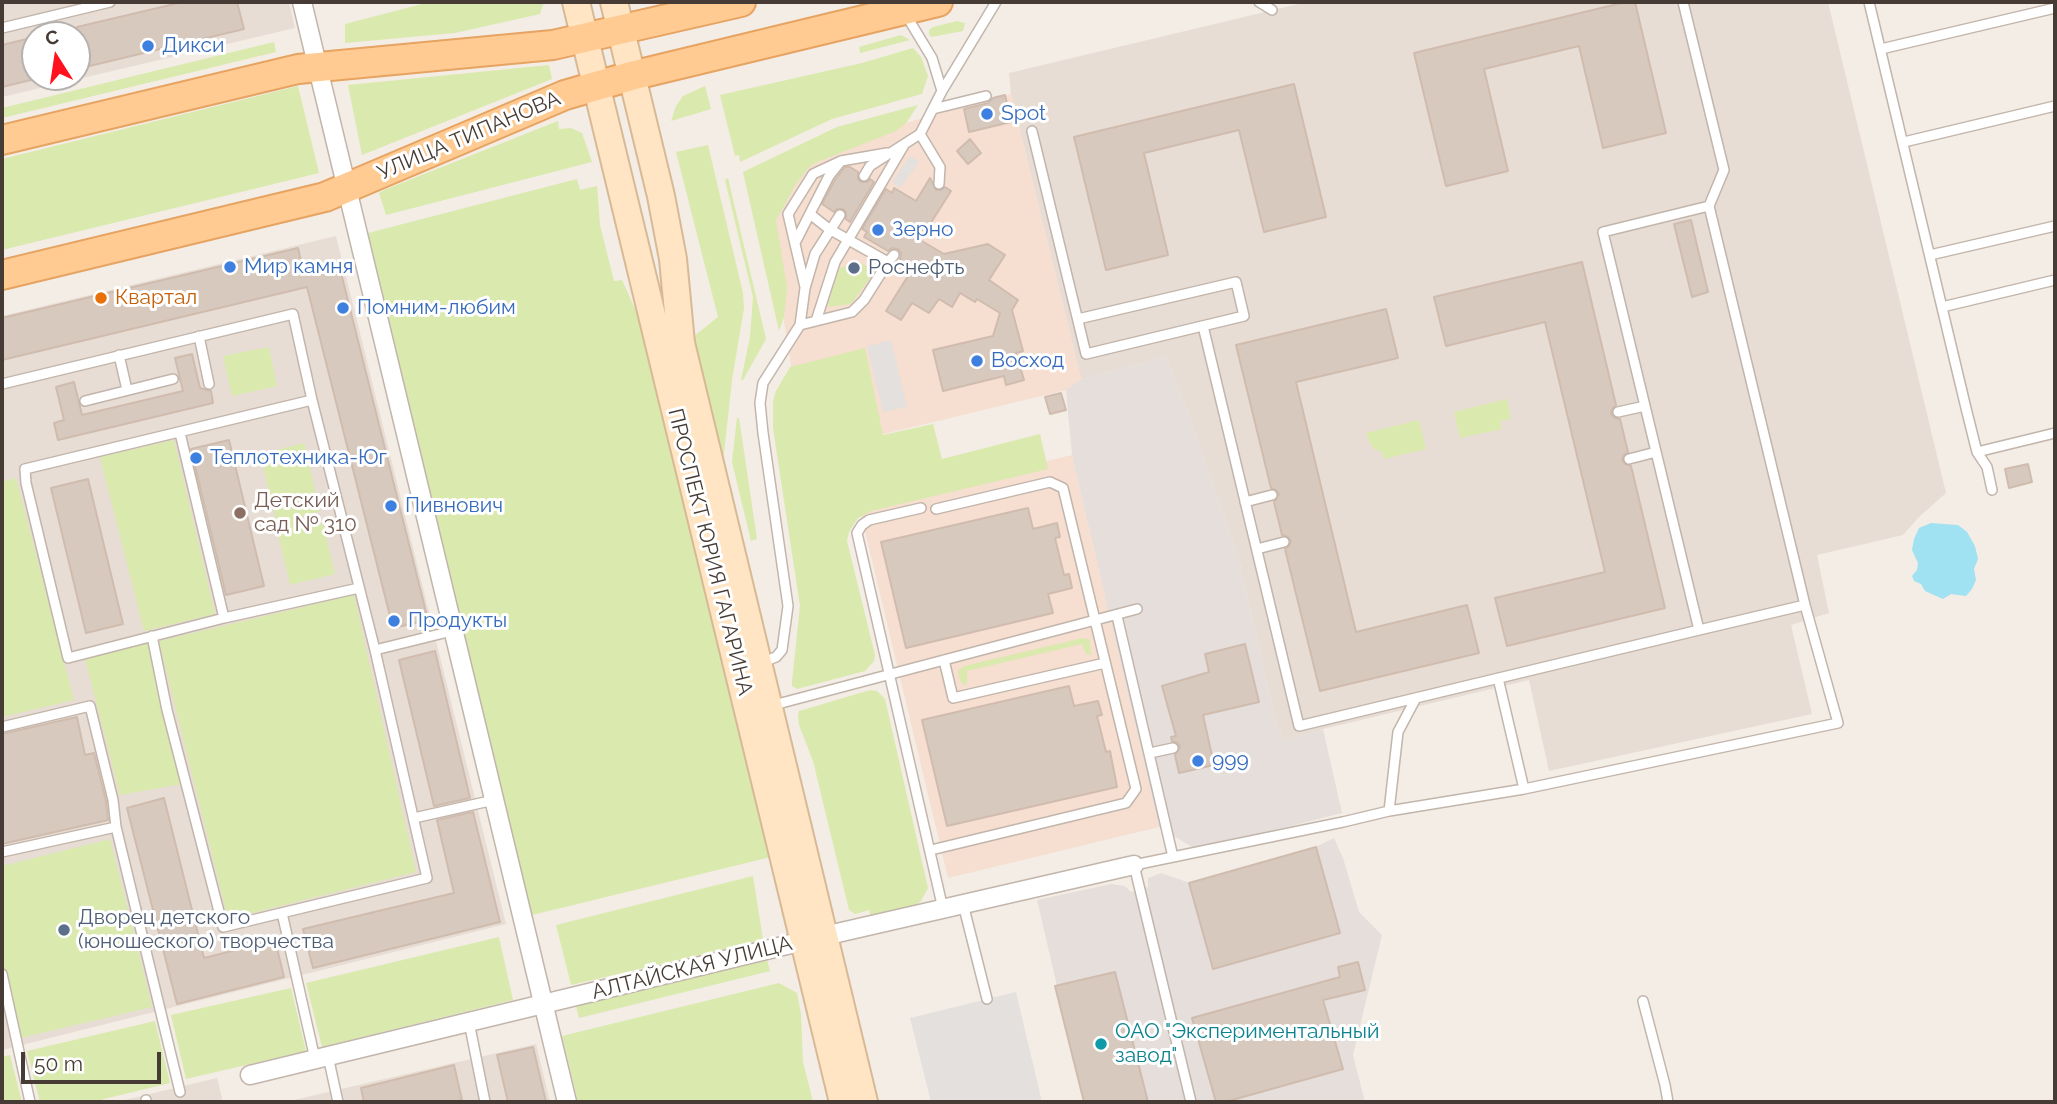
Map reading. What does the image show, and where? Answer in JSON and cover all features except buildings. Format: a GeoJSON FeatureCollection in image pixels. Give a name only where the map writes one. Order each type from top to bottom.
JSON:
{"type":"FeatureCollection","features":[{"type":"Feature","properties":{"kind":"main road","name":"ПРОСПЕКТ ЮРИЯ ГАГАРИНА"},"geometry":{"type":"LineString","coordinates":[[576,2],[748,666]]}},
{"type":"Feature","properties":{"kind":"main road","name":"ПРОСПЕКТ ЮРИЯ ГАГАРИНА"},"geometry":{"type":"LineString","coordinates":[[614,2],[661,196],[673,259],[681,343],[748,666],[813,939],[843,1102]]}},
{"type":"Feature","properties":{"kind":"main road"},"geometry":{"type":"LineString","coordinates":[[2,140],[298,69],[553,45],[741,2]]}},
{"type":"Feature","properties":{"kind":"main road","name":"УЛИЦА ТИПАНОВА"},"geometry":{"type":"LineString","coordinates":[[2,275],[325,197],[565,94],[938,2]]}},
{"type":"Feature","properties":{"kind":"main road","name":"ПРОСПЕКТ ЮРИЯ ГАГАРИНА"},"geometry":{"type":"LineString","coordinates":[[813,939],[864,1102]]}},
{"type":"Feature","properties":{"kind":"street"},"geometry":{"type":"LineString","coordinates":[[302,2],[567,1102]]}},
{"type":"Feature","properties":{"kind":"street","name":"АЛТАЙСКАЯ УЛИЦА"},"geometry":{"type":"LineString","coordinates":[[250,1075],[1133,865]]}},
{"type":"Feature","properties":{"kind":"lane"},"geometry":{"type":"LineString","coordinates":[[2,28],[74,6],[110,2]]}},
{"type":"Feature","properties":{"kind":"lane"},"geometry":{"type":"LineString","coordinates":[[864,176],[870,166],[920,134],[942,91],[996,2]]}},
{"type":"Feature","properties":{"kind":"lane"},"geometry":{"type":"LineString","coordinates":[[1259,2],[1272,10]]}},
{"type":"Feature","properties":{"kind":"lane"},"geometry":{"type":"LineString","coordinates":[[1191,1102],[1133,865],[1389,811],[1524,789],[1838,723],[1805,605],[1709,206],[1724,170],[1683,2]]}},
{"type":"Feature","properties":{"kind":"lane"},"geometry":{"type":"LineString","coordinates":[[1870,2],[1977,452],[1987,467],[1992,490]]}},
{"type":"Feature","properties":{"kind":"lane"},"geometry":{"type":"LineString","coordinates":[[1881,50],[2055,8]]}},
{"type":"Feature","properties":{"kind":"lane"},"geometry":{"type":"LineString","coordinates":[[903,10],[932,58],[942,91]]}},
{"type":"Feature","properties":{"kind":"lane"},"geometry":{"type":"LineString","coordinates":[[933,109],[986,96]]}},
{"type":"Feature","properties":{"kind":"lane"},"geometry":{"type":"LineString","coordinates":[[1905,142],[2055,106]]}},
{"type":"Feature","properties":{"kind":"lane"},"geometry":{"type":"LineString","coordinates":[[1032,131],[1086,354],[1244,316],[1236,282],[1078,320]]}},
{"type":"Feature","properties":{"kind":"lane"},"geometry":{"type":"LineString","coordinates":[[920,134],[940,167],[939,184]]}},
{"type":"Feature","properties":{"kind":"lane"},"geometry":{"type":"LineString","coordinates":[[816,321],[835,262],[905,144]]}},
{"type":"Feature","properties":{"kind":"lane"},"geometry":{"type":"LineString","coordinates":[[805,288],[788,214],[813,174],[841,161],[892,152]]}},
{"type":"Feature","properties":{"kind":"lane"},"geometry":{"type":"LineString","coordinates":[[795,243],[829,176],[841,161]]}},
{"type":"Feature","properties":{"kind":"lane"},"geometry":{"type":"LineString","coordinates":[[1699,630],[1603,232],[1709,206]]}},
{"type":"Feature","properties":{"kind":"lane"},"geometry":{"type":"LineString","coordinates":[[800,325],[852,312],[864,300],[891,259],[848,240],[810,214]]}},
{"type":"Feature","properties":{"kind":"lane"},"geometry":{"type":"LineString","coordinates":[[748,666],[776,657],[782,650],[788,606],[760,403],[763,383],[800,325],[805,288],[815,254],[840,215]]}},
{"type":"Feature","properties":{"kind":"lane"},"geometry":{"type":"LineString","coordinates":[[1930,255],[2055,226]]}},
{"type":"Feature","properties":{"kind":"lane"},"geometry":{"type":"LineString","coordinates":[[1942,307],[2055,280]]}},
{"type":"Feature","properties":{"kind":"lane"},"geometry":{"type":"LineString","coordinates":[[2,384],[293,314],[375,650],[427,878],[223,927],[167,710],[152,636]]}},
{"type":"Feature","properties":{"kind":"lane"},"geometry":{"type":"LineString","coordinates":[[1203,326],[1299,726],[1805,605]]}},
{"type":"Feature","properties":{"kind":"lane"},"geometry":{"type":"LineString","coordinates":[[199,336],[209,384]]}},
{"type":"Feature","properties":{"kind":"lane"},"geometry":{"type":"LineString","coordinates":[[119,355],[127,390]]}},
{"type":"Feature","properties":{"kind":"lane"},"geometry":{"type":"LineString","coordinates":[[85,401],[173,379]]}},
{"type":"Feature","properties":{"kind":"lane"},"geometry":{"type":"LineString","coordinates":[[312,400],[25,469],[68,658],[223,618],[359,588]]}},
{"type":"Feature","properties":{"kind":"lane"},"geometry":{"type":"LineString","coordinates":[[1618,412],[1645,406]]}},
{"type":"Feature","properties":{"kind":"lane"},"geometry":{"type":"LineString","coordinates":[[180,433],[223,618]]}},
{"type":"Feature","properties":{"kind":"lane"},"geometry":{"type":"LineString","coordinates":[[1977,452],[2055,433]]}},
{"type":"Feature","properties":{"kind":"lane"},"geometry":{"type":"LineString","coordinates":[[1629,459],[1656,452]]}},
{"type":"Feature","properties":{"kind":"lane"},"geometry":{"type":"LineString","coordinates":[[931,850],[1126,803],[1136,789],[1063,488],[1050,482],[936,509]]}},
{"type":"Feature","properties":{"kind":"lane"},"geometry":{"type":"LineString","coordinates":[[1245,502],[1272,495]]}},
{"type":"Feature","properties":{"kind":"lane"},"geometry":{"type":"LineString","coordinates":[[921,508],[869,520],[862,525],[858,533],[943,909]]}},
{"type":"Feature","properties":{"kind":"lane"},"geometry":{"type":"LineString","coordinates":[[1257,549],[1284,542]]}},
{"type":"Feature","properties":{"kind":"lane"},"geometry":{"type":"LineString","coordinates":[[758,709],[1138,609]]}},
{"type":"Feature","properties":{"kind":"lane"},"geometry":{"type":"LineString","coordinates":[[1117,616],[1174,857]]}},
{"type":"Feature","properties":{"kind":"lane"},"geometry":{"type":"LineString","coordinates":[[375,650],[452,631]]}},
{"type":"Feature","properties":{"kind":"lane"},"geometry":{"type":"LineString","coordinates":[[944,660],[953,698],[1105,663]]}},
{"type":"Feature","properties":{"kind":"lane"},"geometry":{"type":"LineString","coordinates":[[1498,678],[1524,789]]}},
{"type":"Feature","properties":{"kind":"lane"},"geometry":{"type":"LineString","coordinates":[[1389,811],[1398,732],[1416,698]]}},
{"type":"Feature","properties":{"kind":"lane"},"geometry":{"type":"LineString","coordinates":[[2,727],[90,706],[113,800],[116,827],[180,1092]]}},
{"type":"Feature","properties":{"kind":"lane"},"geometry":{"type":"LineString","coordinates":[[1150,753],[1173,748]]}},
{"type":"Feature","properties":{"kind":"lane"},"geometry":{"type":"LineString","coordinates":[[414,818],[494,800]]}},
{"type":"Feature","properties":{"kind":"lane"},"geometry":{"type":"LineString","coordinates":[[2,852],[116,827]]}},
{"type":"Feature","properties":{"kind":"lane"},"geometry":{"type":"LineString","coordinates":[[963,904],[987,999]]}},
{"type":"Feature","properties":{"kind":"lane"},"geometry":{"type":"LineString","coordinates":[[282,913],[321,1058],[338,1102]]}},
{"type":"Feature","properties":{"kind":"lane"},"geometry":{"type":"LineString","coordinates":[[2,974],[30,1102]]}},
{"type":"Feature","properties":{"kind":"lane"},"geometry":{"type":"LineString","coordinates":[[1643,1001],[1668,1102]]}},
{"type":"Feature","properties":{"kind":"lane"},"geometry":{"type":"LineString","coordinates":[[469,1022],[485,1102]]}},
{"type":"Feature","properties":{"kind":"shaded area"},"geometry":{"type":"Polygon","coordinates":[[[2,2],[289,2],[295,28],[91,76],[91,21],[21,21],[21,91],[27,91],[2,97],[2,2]]]}},
{"type":"Feature","properties":{"kind":"shaded area"},"geometry":{"type":"Polygon","coordinates":[[[1307,2],[1828,2],[1946,493],[1903,535],[1817,555],[1829,613],[1791,625],[1812,714],[1549,771],[1529,680],[1323,729],[1284,741],[1276,722],[1238,556],[1190,417],[1166,357],[1081,379],[1011,94],[1009,73],[1307,2]]]}},
{"type":"Feature","properties":{"kind":"shaded area"},"geometry":{"type":"Polygon","coordinates":[[[1011,94],[1081,379],[1066,390],[805,453],[768,220],[803,157],[851,138],[1011,94]]]}},
{"type":"Feature","properties":{"kind":"shaded area"},"geometry":{"type":"Polygon","coordinates":[[[910,156],[919,162],[900,188],[892,182],[910,156]]]}},
{"type":"Feature","properties":{"kind":"shaded area"},"geometry":{"type":"Polygon","coordinates":[[[336,236],[506,924],[2,1050],[2,316],[336,236]]]}},
{"type":"Feature","properties":{"kind":"shaded area"},"geometry":{"type":"Polygon","coordinates":[[[891,340],[907,407],[883,412],[867,346],[891,340]]]}},
{"type":"Feature","properties":{"kind":"shaded area"},"geometry":{"type":"Polygon","coordinates":[[[1166,357],[1190,417],[1238,556],[1276,722],[1284,741],[1323,729],[1342,813],[1197,850],[1159,827],[1072,455],[1066,390],[1081,379],[1166,357]]]}},
{"type":"Feature","properties":{"kind":"shaded area"},"geometry":{"type":"Polygon","coordinates":[[[1072,455],[1159,827],[948,878],[859,506],[1072,455]]]}},
{"type":"Feature","properties":{"kind":"shaded area"},"geometry":{"type":"Polygon","coordinates":[[[1334,838],[1343,858],[1359,912],[1382,935],[1353,1055],[1365,1102],[1084,1102],[1037,900],[1111,884],[1125,886],[1131,892],[1148,887],[1148,878],[1161,873],[1190,883],[1316,847],[1334,838]]]}},
{"type":"Feature","properties":{"kind":"shaded area"},"geometry":{"type":"Polygon","coordinates":[[[1016,992],[1042,1102],[931,1102],[910,1018],[1016,992]]]}},
{"type":"Feature","properties":{"kind":"shaded area"},"geometry":{"type":"Polygon","coordinates":[[[536,1044],[550,1102],[285,1102],[536,1044]]]}},
{"type":"Feature","properties":{"kind":"shaded area"},"geometry":{"type":"Polygon","coordinates":[[[217,1078],[223,1102],[116,1102],[217,1078]]]}},
{"type":"Feature","properties":{"kind":"green space"},"geometry":{"type":"Polygon","coordinates":[[[430,2],[544,2],[540,14],[455,33],[345,43],[345,24],[430,2]]]}},
{"type":"Feature","properties":{"kind":"green space"},"geometry":{"type":"Polygon","coordinates":[[[957,21],[965,23],[963,31],[931,37],[929,34],[933,27],[957,21]]]}},
{"type":"Feature","properties":{"kind":"green space"},"geometry":{"type":"Polygon","coordinates":[[[901,35],[910,40],[860,53],[859,47],[901,35]]]}},
{"type":"Feature","properties":{"kind":"green space"},"geometry":{"type":"Polygon","coordinates":[[[274,42],[276,52],[2,118],[2,108],[72,91],[91,91],[91,86],[274,42]]]}},
{"type":"Feature","properties":{"kind":"green space"},"geometry":{"type":"Polygon","coordinates":[[[913,48],[921,57],[928,76],[922,94],[832,119],[740,162],[739,155],[735,156],[720,95],[862,63],[913,48]]]}},
{"type":"Feature","properties":{"kind":"green space"},"geometry":{"type":"Polygon","coordinates":[[[549,65],[552,79],[362,155],[348,85],[549,65]]]}},
{"type":"Feature","properties":{"kind":"green space"},"geometry":{"type":"Polygon","coordinates":[[[298,86],[319,173],[2,250],[2,159],[298,86]]]}},
{"type":"Feature","properties":{"kind":"green space"},"geometry":{"type":"Polygon","coordinates":[[[705,86],[711,109],[671,121],[683,96],[705,86]]]}},
{"type":"Feature","properties":{"kind":"green space"},"geometry":{"type":"Polygon","coordinates":[[[918,105],[907,122],[896,131],[815,163],[796,184],[776,220],[787,288],[784,317],[779,331],[743,172],[837,127],[918,105]]]}},
{"type":"Feature","properties":{"kind":"green space"},"geometry":{"type":"Polygon","coordinates":[[[558,121],[559,129],[571,128],[582,133],[592,162],[386,215],[379,193],[384,190],[558,121]]]}},
{"type":"Feature","properties":{"kind":"green space"},"geometry":{"type":"Polygon","coordinates":[[[708,145],[743,293],[744,308],[732,380],[723,462],[693,337],[718,317],[676,152],[708,145]]]}},
{"type":"Feature","properties":{"kind":"green space"},"geometry":{"type":"Polygon","coordinates":[[[728,178],[766,339],[743,380],[753,297],[725,180],[728,178]]]}},
{"type":"Feature","properties":{"kind":"green space"},"geometry":{"type":"Polygon","coordinates":[[[577,179],[580,190],[597,186],[600,225],[614,281],[622,280],[644,329],[771,857],[532,915],[368,233],[577,179]]]}},
{"type":"Feature","properties":{"kind":"green space"},"geometry":{"type":"Polygon","coordinates":[[[853,262],[860,262],[867,267],[871,262],[878,267],[851,304],[829,307],[839,269],[853,262]]]}},
{"type":"Feature","properties":{"kind":"green space"},"geometry":{"type":"Polygon","coordinates":[[[269,347],[277,386],[232,396],[223,356],[269,347]]]}},
{"type":"Feature","properties":{"kind":"green space"},"geometry":{"type":"Polygon","coordinates":[[[865,348],[883,435],[933,424],[942,459],[1040,434],[1048,469],[871,511],[858,518],[847,541],[875,655],[874,661],[865,671],[797,689],[792,686],[792,682],[800,606],[773,428],[773,401],[790,367],[865,348]]]}},
{"type":"Feature","properties":{"kind":"green space"},"geometry":{"type":"Polygon","coordinates":[[[1507,399],[1511,419],[1500,421],[1502,429],[1460,438],[1454,412],[1507,399]]]}},
{"type":"Feature","properties":{"kind":"green space"},"geometry":{"type":"Polygon","coordinates":[[[737,418],[757,539],[751,541],[732,462],[737,418]]]}},
{"type":"Feature","properties":{"kind":"green space"},"geometry":{"type":"Polygon","coordinates":[[[1419,420],[1426,449],[1384,459],[1382,452],[1374,449],[1366,433],[1419,420]]]}},
{"type":"Feature","properties":{"kind":"green space"},"geometry":{"type":"Polygon","coordinates":[[[174,440],[215,614],[144,631],[100,457],[174,440]]]}},
{"type":"Feature","properties":{"kind":"green space"},"geometry":{"type":"Polygon","coordinates":[[[304,443],[320,511],[302,516],[305,528],[323,524],[335,574],[290,585],[278,534],[290,531],[287,519],[276,521],[260,454],[304,443]]]}},
{"type":"Feature","properties":{"kind":"green space"},"geometry":{"type":"Polygon","coordinates":[[[16,478],[74,700],[2,717],[2,482],[16,478]]]}},
{"type":"Feature","properties":{"kind":"green space"},"geometry":{"type":"Polygon","coordinates":[[[354,595],[416,872],[228,919],[159,641],[354,595]]]}},
{"type":"Feature","properties":{"kind":"green space"},"geometry":{"type":"Polygon","coordinates":[[[1083,638],[1090,640],[1091,655],[1086,654],[1082,644],[967,671],[967,683],[964,685],[960,681],[958,671],[964,666],[1083,638]]]}},
{"type":"Feature","properties":{"kind":"green space"},"geometry":{"type":"Polygon","coordinates":[[[148,643],[182,784],[120,795],[85,659],[148,643]]]}},
{"type":"Feature","properties":{"kind":"green space"},"geometry":{"type":"Polygon","coordinates":[[[870,690],[877,691],[885,699],[928,888],[921,901],[912,908],[871,918],[869,910],[855,914],[849,910],[813,761],[798,716],[799,711],[870,690]]]}},
{"type":"Feature","properties":{"kind":"green space"},"geometry":{"type":"Polygon","coordinates":[[[110,839],[152,1007],[20,1038],[2,963],[2,866],[110,839]]]}},
{"type":"Feature","properties":{"kind":"green space"},"geometry":{"type":"Polygon","coordinates":[[[753,876],[763,940],[571,985],[556,925],[753,876]]]}},
{"type":"Feature","properties":{"kind":"green space"},"geometry":{"type":"Polygon","coordinates":[[[499,937],[513,1000],[322,1047],[306,983],[499,937]]]}},
{"type":"Feature","properties":{"kind":"green space"},"geometry":{"type":"Polygon","coordinates":[[[767,960],[770,971],[579,1018],[576,1006],[767,960]]]}},
{"type":"Feature","properties":{"kind":"green space"},"geometry":{"type":"Polygon","coordinates":[[[779,983],[797,993],[801,1014],[803,1062],[813,1102],[578,1102],[562,1036],[779,983]]]}},
{"type":"Feature","properties":{"kind":"green space"},"geometry":{"type":"Polygon","coordinates":[[[291,988],[306,1051],[186,1079],[171,1015],[291,988]]]}},
{"type":"Feature","properties":{"kind":"green space"},"geometry":{"type":"Polygon","coordinates":[[[155,1021],[170,1083],[92,1102],[40,1102],[27,1051],[155,1021]]]}},
{"type":"Feature","properties":{"kind":"green space"},"geometry":{"type":"Polygon","coordinates":[[[10,1055],[22,1102],[2,1102],[2,1057],[10,1055]]]}},
{"type":"Feature","properties":{"kind":"water"},"geometry":{"type":"Polygon","coordinates":[[[1931,523],[1958,525],[1967,532],[1975,546],[1978,559],[1974,569],[1976,580],[1966,596],[1951,594],[1943,599],[1925,591],[1921,584],[1914,581],[1912,576],[1918,563],[1912,550],[1914,539],[1919,528],[1931,523]]]}},
{"type":"Feature","properties":{"kind":"place","name":"Дикси"},"geometry":{"type":"Point","coordinates":[148,46]}},
{"type":"Feature","properties":{"kind":"place","name":"Spot"},"geometry":{"type":"Point","coordinates":[987,114]}},
{"type":"Feature","properties":{"kind":"place","name":"Зерно"},"geometry":{"type":"Point","coordinates":[878,230]}},
{"type":"Feature","properties":{"kind":"place","name":"Мир камня"},"geometry":{"type":"Point","coordinates":[230,267]}},
{"type":"Feature","properties":{"kind":"place","name":"Роснефть"},"geometry":{"type":"Point","coordinates":[854,268]}},
{"type":"Feature","properties":{"kind":"place","name":"Квартал"},"geometry":{"type":"Point","coordinates":[101,298]}},
{"type":"Feature","properties":{"kind":"place","name":"Помним-любим"},"geometry":{"type":"Point","coordinates":[343,308]}},
{"type":"Feature","properties":{"kind":"place","name":"Восход"},"geometry":{"type":"Point","coordinates":[977,361]}},
{"type":"Feature","properties":{"kind":"place","name":"Теплотехника-Юг"},"geometry":{"type":"Point","coordinates":[196,458]}},
{"type":"Feature","properties":{"kind":"place","name":"Пивнович"},"geometry":{"type":"Point","coordinates":[391,506]}},
{"type":"Feature","properties":{"kind":"place","name":"Детский сад № 310"},"geometry":{"type":"Point","coordinates":[240,513]}},
{"type":"Feature","properties":{"kind":"place","name":"Продукты"},"geometry":{"type":"Point","coordinates":[394,621]}},
{"type":"Feature","properties":{"kind":"place","name":"999"},"geometry":{"type":"Point","coordinates":[1198,761]}},
{"type":"Feature","properties":{"kind":"place","name":"Дворец детского (юношеского) творчества"},"geometry":{"type":"Point","coordinates":[64,930]}},
{"type":"Feature","properties":{"kind":"place","name":"ОАО \"Экспериментальный завод\""},"geometry":{"type":"Point","coordinates":[1101,1044]}}]}
